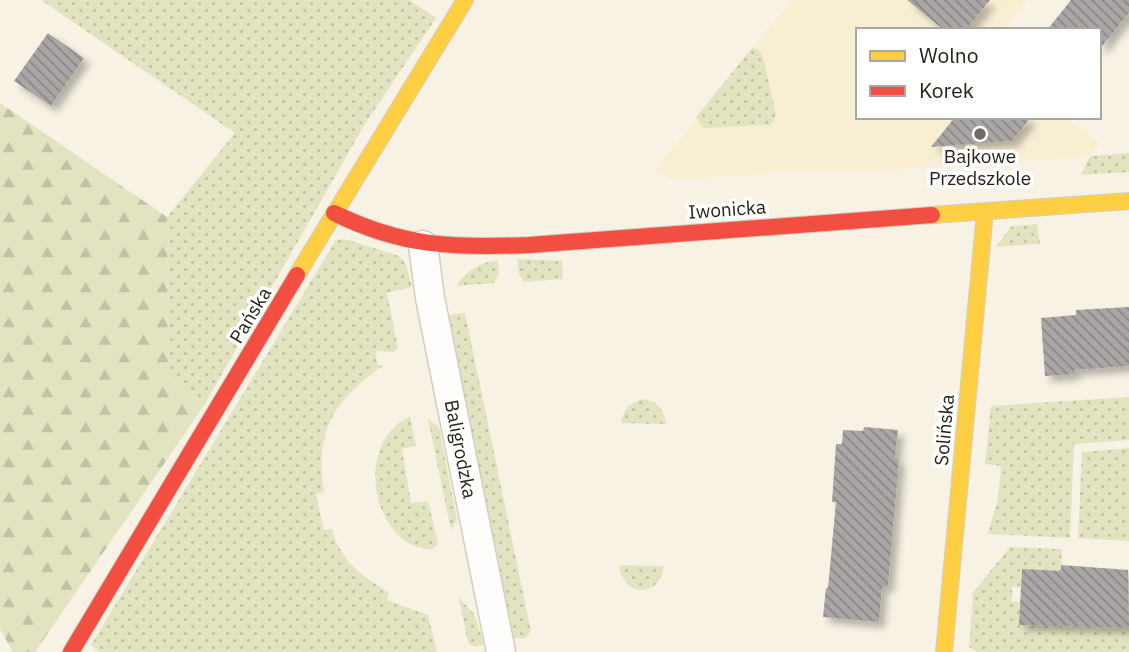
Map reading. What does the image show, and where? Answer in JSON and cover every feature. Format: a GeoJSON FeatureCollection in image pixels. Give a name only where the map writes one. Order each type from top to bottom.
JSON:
{"type":"FeatureCollection","features":[{"type":"Feature","properties":{"kind":"street","name":"Pańska"},"geometry":{"type":"LineString","coordinates":[[71,652],[465,0]]}},
{"type":"Feature","properties":{"kind":"street","name":"Iwonicka"},"geometry":{"type":"LineString","coordinates":[[334,213],[366,230],[400,241],[463,247],[529,245],[1129,201]]}},
{"type":"Feature","properties":{"kind":"street","name":"Solińska"},"geometry":{"type":"LineString","coordinates":[[944,652],[985,212]]}},
{"type":"Feature","properties":{"kind":"street","name":"Baligrodzka"},"geometry":{"type":"LineString","coordinates":[[423,245],[430,298],[501,652]]}},
{"type":"Feature","properties":{"kind":"shaded area"},"geometry":{"type":"Polygon","coordinates":[[[791,0],[1027,0],[1005,28],[856,28],[856,119],[1068,119],[1100,143],[1090,156],[891,170],[804,170],[677,180],[654,172],[791,0]]]}},
{"type":"Feature","properties":{"kind":"green space"},"geometry":{"type":"Polygon","coordinates":[[[41,0],[409,0],[436,18],[365,124],[203,407],[168,376],[167,217],[235,133],[41,0]]]}},
{"type":"Feature","properties":{"kind":"green space"},"geometry":{"type":"Polygon","coordinates":[[[753,47],[763,57],[776,114],[774,121],[770,125],[704,128],[696,117],[753,47]]]}},
{"type":"Feature","properties":{"kind":"green space"},"geometry":{"type":"Polygon","coordinates":[[[0,103],[167,217],[168,376],[203,407],[35,652],[13,652],[0,629],[0,103]]]}},
{"type":"Feature","properties":{"kind":"green space"},"geometry":{"type":"Polygon","coordinates":[[[1129,153],[1129,172],[1081,175],[1090,156],[1129,153]]]}},
{"type":"Feature","properties":{"kind":"green space"},"geometry":{"type":"Polygon","coordinates":[[[1037,224],[1040,244],[995,247],[1012,226],[1037,224]]]}},
{"type":"Feature","properties":{"kind":"green space"},"geometry":{"type":"Polygon","coordinates":[[[345,239],[399,256],[406,264],[412,287],[387,293],[398,348],[394,352],[376,351],[377,364],[383,366],[352,391],[340,405],[325,434],[322,451],[324,492],[316,494],[324,530],[332,529],[340,550],[353,566],[389,592],[387,600],[428,615],[437,652],[99,652],[91,645],[336,240],[345,239]]]}},
{"type":"Feature","properties":{"kind":"green space"},"geometry":{"type":"Polygon","coordinates":[[[517,259],[562,261],[563,279],[524,282],[519,274],[517,259]]]}},
{"type":"Feature","properties":{"kind":"green space"},"geometry":{"type":"Polygon","coordinates":[[[498,260],[499,275],[494,283],[456,286],[474,268],[498,260]]]}},
{"type":"Feature","properties":{"kind":"green space"},"geometry":{"type":"Polygon","coordinates":[[[465,313],[531,631],[526,638],[512,639],[448,315],[465,313]]]}},
{"type":"Feature","properties":{"kind":"green space"},"geometry":{"type":"Polygon","coordinates":[[[1129,397],[1129,440],[1074,444],[1070,538],[988,534],[998,498],[1001,466],[985,464],[991,406],[1129,397]]]}},
{"type":"Feature","properties":{"kind":"green space"},"geometry":{"type":"Polygon","coordinates":[[[645,399],[660,408],[666,424],[621,423],[628,406],[645,399]]]}},
{"type":"Feature","properties":{"kind":"green space"},"geometry":{"type":"Polygon","coordinates":[[[410,416],[416,446],[402,449],[411,503],[428,501],[438,544],[431,550],[407,543],[392,528],[377,495],[377,458],[384,441],[395,426],[410,416]]]}},
{"type":"Feature","properties":{"kind":"green space"},"geometry":{"type":"Polygon","coordinates":[[[428,419],[439,427],[457,520],[451,530],[428,419]]]}},
{"type":"Feature","properties":{"kind":"green space"},"geometry":{"type":"Polygon","coordinates":[[[1129,448],[1129,541],[1078,538],[1082,452],[1129,448]]]}},
{"type":"Feature","properties":{"kind":"green space"},"geometry":{"type":"Polygon","coordinates":[[[1010,547],[1062,549],[1061,573],[1022,569],[1021,587],[1012,587],[1012,602],[1020,602],[1051,625],[1129,628],[1129,652],[977,652],[969,647],[971,595],[1010,547]]]}},
{"type":"Feature","properties":{"kind":"green space"},"geometry":{"type":"Polygon","coordinates":[[[619,565],[664,566],[656,584],[642,590],[627,584],[619,565]]]}},
{"type":"Feature","properties":{"kind":"green space"},"geometry":{"type":"Polygon","coordinates":[[[459,598],[474,614],[484,644],[474,647],[468,643],[459,598]]]}},
{"type":"Feature","properties":{"kind":"building"},"geometry":{"type":"Polygon","coordinates":[[[907,0],[990,0],[968,28],[942,28],[907,0]]]}},
{"type":"Feature","properties":{"kind":"building"},"geometry":{"type":"Polygon","coordinates":[[[1071,0],[1129,0],[1129,13],[1101,48],[1101,28],[1049,28],[1071,0]]]}},
{"type":"Feature","properties":{"kind":"building"},"geometry":{"type":"Polygon","coordinates":[[[48,33],[84,58],[51,106],[14,81],[48,33]]]}},
{"type":"Feature","properties":{"kind":"building","name":"Bajkowe Przedszkole"},"geometry":{"type":"Polygon","coordinates":[[[953,119],[1029,119],[1012,141],[931,147],[953,119]]]}},
{"type":"Feature","properties":{"kind":"building"},"geometry":{"type":"Polygon","coordinates":[[[1129,307],[1129,366],[1074,370],[1074,374],[1045,376],[1041,318],[1076,315],[1076,310],[1129,307]]]}},
{"type":"Feature","properties":{"kind":"building"},"geometry":{"type":"Polygon","coordinates":[[[864,427],[898,430],[895,458],[899,459],[888,586],[882,586],[879,622],[823,617],[836,502],[832,502],[836,444],[842,444],[843,430],[863,431],[864,427]]]}},
{"type":"Feature","properties":{"kind":"building"},"geometry":{"type":"Polygon","coordinates":[[[1061,565],[1128,570],[1129,628],[1019,625],[1022,569],[1061,571],[1061,565]]]}},
{"type":"Feature","properties":{"kind":"traffic: slow"},"geometry":{"type":"LineString","coordinates":[[297,275],[465,0]]}},
{"type":"Feature","properties":{"kind":"traffic: slow"},"geometry":{"type":"LineString","coordinates":[[932,215],[1129,201]]}},
{"type":"Feature","properties":{"kind":"traffic: slow"},"geometry":{"type":"LineString","coordinates":[[944,652],[985,212]]}},
{"type":"Feature","properties":{"kind":"traffic: jam"},"geometry":{"type":"LineString","coordinates":[[334,213],[383,233],[406,239],[477,246],[529,245],[932,215]]}},
{"type":"Feature","properties":{"kind":"traffic: jam"},"geometry":{"type":"LineString","coordinates":[[71,652],[297,275]]}},
{"type":"Feature","properties":{"kind":"place","name":"Bajkowe Przedszkole"},"geometry":{"type":"Point","coordinates":[980,134]}}]}
